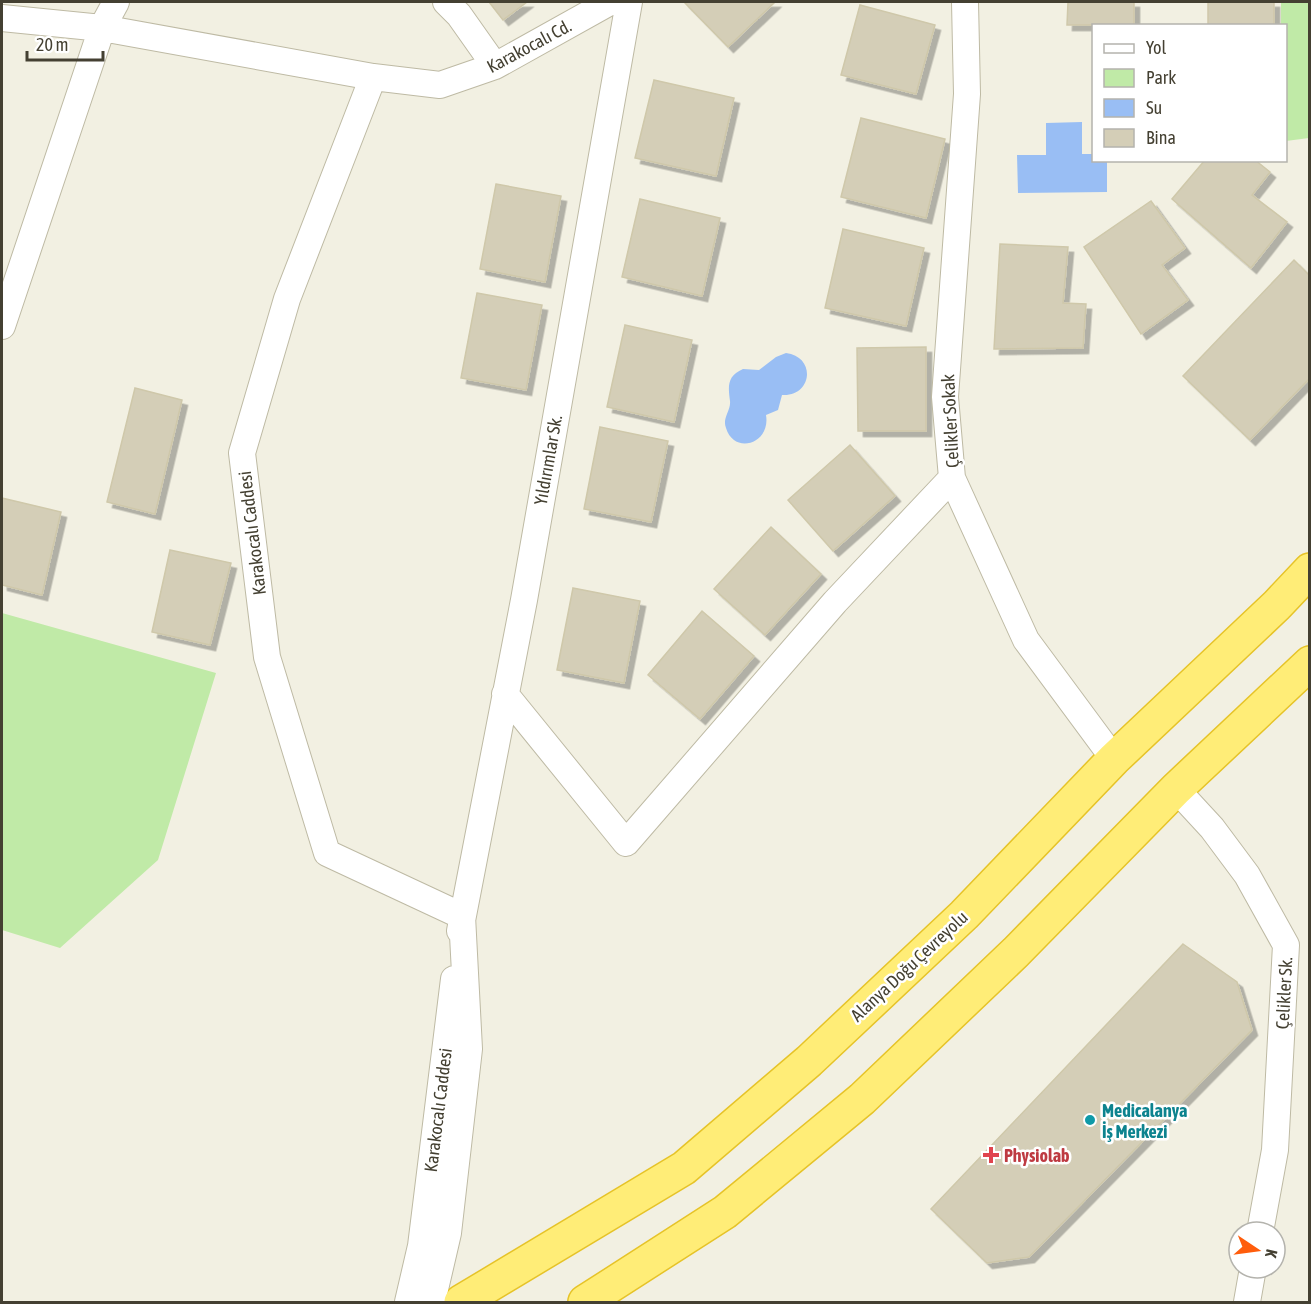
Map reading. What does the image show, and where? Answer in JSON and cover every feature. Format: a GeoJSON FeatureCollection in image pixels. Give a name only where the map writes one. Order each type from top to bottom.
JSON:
{"type":"FeatureCollection","features":[{"type":"Feature","properties":{"kind":"highway","name":"Alanya Doğu Çevreyolu"},"geometry":{"type":"LineString","coordinates":[[461,1302],[684,1168],[809,1061],[964,915],[1114,759],[1277,605],[1310,570]]}},
{"type":"Feature","properties":{"kind":"highway"},"geometry":{"type":"LineString","coordinates":[[585,1302],[725,1212],[862,1099],[1016,952],[1176,789],[1310,663]]}},
{"type":"Feature","properties":{"kind":"street"},"geometry":{"type":"LineString","coordinates":[[2,326],[102,28],[116,2]]}},
{"type":"Feature","properties":{"kind":"street"},"geometry":{"type":"LineString","coordinates":[[446,2],[459,15],[495,66]]}},
{"type":"Feature","properties":{"kind":"street","name":"Karakocalı Cd."},"geometry":{"type":"LineString","coordinates":[[2,18],[102,28],[373,77],[440,85],[495,66],[610,2]]}},
{"type":"Feature","properties":{"kind":"street","name":"Yıldırımlar Sk."},"geometry":{"type":"LineString","coordinates":[[462,916],[505,694],[629,2]]}},
{"type":"Feature","properties":{"kind":"street","name":"Çelikler Sokak"},"geometry":{"type":"LineString","coordinates":[[965,2],[967,93],[945,397],[952,478],[1026,640],[1114,759]]}},
{"type":"Feature","properties":{"kind":"street","name":"Karakocalı Caddesi"},"geometry":{"type":"LineString","coordinates":[[373,77],[287,299],[242,453],[267,657],[327,853],[462,916]]}},
{"type":"Feature","properties":{"kind":"street"},"geometry":{"type":"LineString","coordinates":[[505,694],[626,843],[835,602],[952,478]]}},
{"type":"Feature","properties":{"kind":"street","name":"Çelikler Sk."},"geometry":{"type":"LineString","coordinates":[[1176,789],[1212,828],[1247,875],[1286,945],[1275,1150],[1262,1220]]}},
{"type":"Feature","properties":{"kind":"street","name":"Karakocalı Caddesi"},"geometry":{"type":"LineString","coordinates":[[432,1302],[448,1233],[470,1049],[462,916]]}},
{"type":"Feature","properties":{"kind":"street","name":"Karakocalı Caddesi"},"geometry":{"type":"LineString","coordinates":[[408,1302],[421,1246],[462,916]]}},
{"type":"Feature","properties":{"kind":"street"},"geometry":{"type":"LineString","coordinates":[[1247,1302],[1251,1280]]}},
{"type":"Feature","properties":{"kind":"green space"},"geometry":{"type":"Polygon","coordinates":[[[1281,2],[1310,2],[1309,138],[1287,141],[1287,24],[1281,24],[1281,2]]]}},
{"type":"Feature","properties":{"kind":"green space"},"geometry":{"type":"Polygon","coordinates":[[[2,613],[216,673],[158,860],[60,948],[2,930],[2,613]]]}},
{"type":"Feature","properties":{"kind":"water"},"geometry":{"type":"Polygon","coordinates":[[[1082,122],[1082,154],[1092,154],[1092,162],[1107,162],[1107,192],[1018,193],[1017,155],[1046,155],[1046,123],[1082,122]]]}},
{"type":"Feature","properties":{"kind":"water"},"geometry":{"type":"Polygon","coordinates":[[[786,353],[796,356],[803,362],[807,376],[805,384],[792,394],[782,395],[778,410],[766,415],[766,425],[758,439],[751,443],[736,441],[730,436],[725,424],[730,405],[731,378],[743,369],[759,370],[776,357],[786,353]]]}},
{"type":"Feature","properties":{"kind":"building"},"geometry":{"type":"Polygon","coordinates":[[[489,2],[527,2],[503,20],[489,2]]]}},
{"type":"Feature","properties":{"kind":"building"},"geometry":{"type":"Polygon","coordinates":[[[684,2],[775,2],[728,47],[684,2]]]}},
{"type":"Feature","properties":{"kind":"building"},"geometry":{"type":"Polygon","coordinates":[[[1068,2],[1134,2],[1134,24],[1067,25],[1068,2]]]}},
{"type":"Feature","properties":{"kind":"building"},"geometry":{"type":"Polygon","coordinates":[[[1208,2],[1274,2],[1274,24],[1208,24],[1208,2]]]}},
{"type":"Feature","properties":{"kind":"building"},"geometry":{"type":"Polygon","coordinates":[[[860,5],[935,25],[916,94],[841,75],[860,5]]]}},
{"type":"Feature","properties":{"kind":"building"},"geometry":{"type":"Polygon","coordinates":[[[654,80],[734,98],[716,176],[635,158],[654,80]]]}},
{"type":"Feature","properties":{"kind":"building"},"geometry":{"type":"Polygon","coordinates":[[[861,118],[945,139],[926,218],[841,197],[861,118]]]}},
{"type":"Feature","properties":{"kind":"building"},"geometry":{"type":"Polygon","coordinates":[[[1203,162],[1258,162],[1270,172],[1252,195],[1287,222],[1251,268],[1172,199],[1203,162]]]}},
{"type":"Feature","properties":{"kind":"building"},"geometry":{"type":"Polygon","coordinates":[[[496,184],[561,196],[545,282],[480,269],[496,184]]]}},
{"type":"Feature","properties":{"kind":"building"},"geometry":{"type":"Polygon","coordinates":[[[640,199],[720,218],[702,296],[622,277],[640,199]]]}},
{"type":"Feature","properties":{"kind":"building"},"geometry":{"type":"Polygon","coordinates":[[[1151,201],[1185,248],[1162,265],[1188,300],[1141,334],[1084,247],[1151,201]]]}},
{"type":"Feature","properties":{"kind":"building"},"geometry":{"type":"Polygon","coordinates":[[[843,229],[924,248],[906,326],[825,308],[843,229]]]}},
{"type":"Feature","properties":{"kind":"building"},"geometry":{"type":"Polygon","coordinates":[[[1000,244],[1068,247],[1063,303],[1086,304],[1083,348],[994,349],[1000,244]]]}},
{"type":"Feature","properties":{"kind":"building"},"geometry":{"type":"Polygon","coordinates":[[[1294,260],[1310,276],[1310,378],[1250,440],[1183,376],[1294,260]]]}},
{"type":"Feature","properties":{"kind":"building"},"geometry":{"type":"Polygon","coordinates":[[[477,293],[542,305],[526,390],[461,378],[477,293]]]}},
{"type":"Feature","properties":{"kind":"building"},"geometry":{"type":"Polygon","coordinates":[[[625,325],[692,340],[674,422],[607,407],[625,325]]]}},
{"type":"Feature","properties":{"kind":"building"},"geometry":{"type":"Polygon","coordinates":[[[926,347],[926,431],[858,431],[857,348],[926,347]]]}},
{"type":"Feature","properties":{"kind":"building"},"geometry":{"type":"Polygon","coordinates":[[[135,388],[182,400],[155,514],[107,502],[135,388]]]}},
{"type":"Feature","properties":{"kind":"building"},"geometry":{"type":"Polygon","coordinates":[[[600,427],[668,441],[651,522],[584,509],[600,427]]]}},
{"type":"Feature","properties":{"kind":"building"},"geometry":{"type":"Polygon","coordinates":[[[850,445],[895,496],[833,551],[788,500],[850,445]]]}},
{"type":"Feature","properties":{"kind":"building"},"geometry":{"type":"Polygon","coordinates":[[[2,498],[61,512],[42,595],[2,585],[2,498]]]}},
{"type":"Feature","properties":{"kind":"building"},"geometry":{"type":"Polygon","coordinates":[[[771,527],[821,574],[765,635],[714,589],[771,527]]]}},
{"type":"Feature","properties":{"kind":"building"},"geometry":{"type":"Polygon","coordinates":[[[170,550],[231,563],[210,645],[152,632],[170,550]]]}},
{"type":"Feature","properties":{"kind":"building"},"geometry":{"type":"Polygon","coordinates":[[[573,588],[640,601],[624,683],[557,670],[573,588]]]}},
{"type":"Feature","properties":{"kind":"building"},"geometry":{"type":"Polygon","coordinates":[[[702,611],[754,656],[700,719],[648,675],[702,611]]]}},
{"type":"Feature","properties":{"kind":"building","name":"Medicalanya İş Merkezi"},"geometry":{"type":"Polygon","coordinates":[[[1183,944],[1237,982],[1252,1030],[1029,1257],[987,1263],[931,1209],[1183,944]]]}},
{"type":"Feature","properties":{"kind":"place","name":"Medicalanya İş Merkezi"},"geometry":{"type":"Point","coordinates":[1090,1120]}},
{"type":"Feature","properties":{"kind":"place","name":"Physiolab"},"geometry":{"type":"Point","coordinates":[991,1155]}}]}
